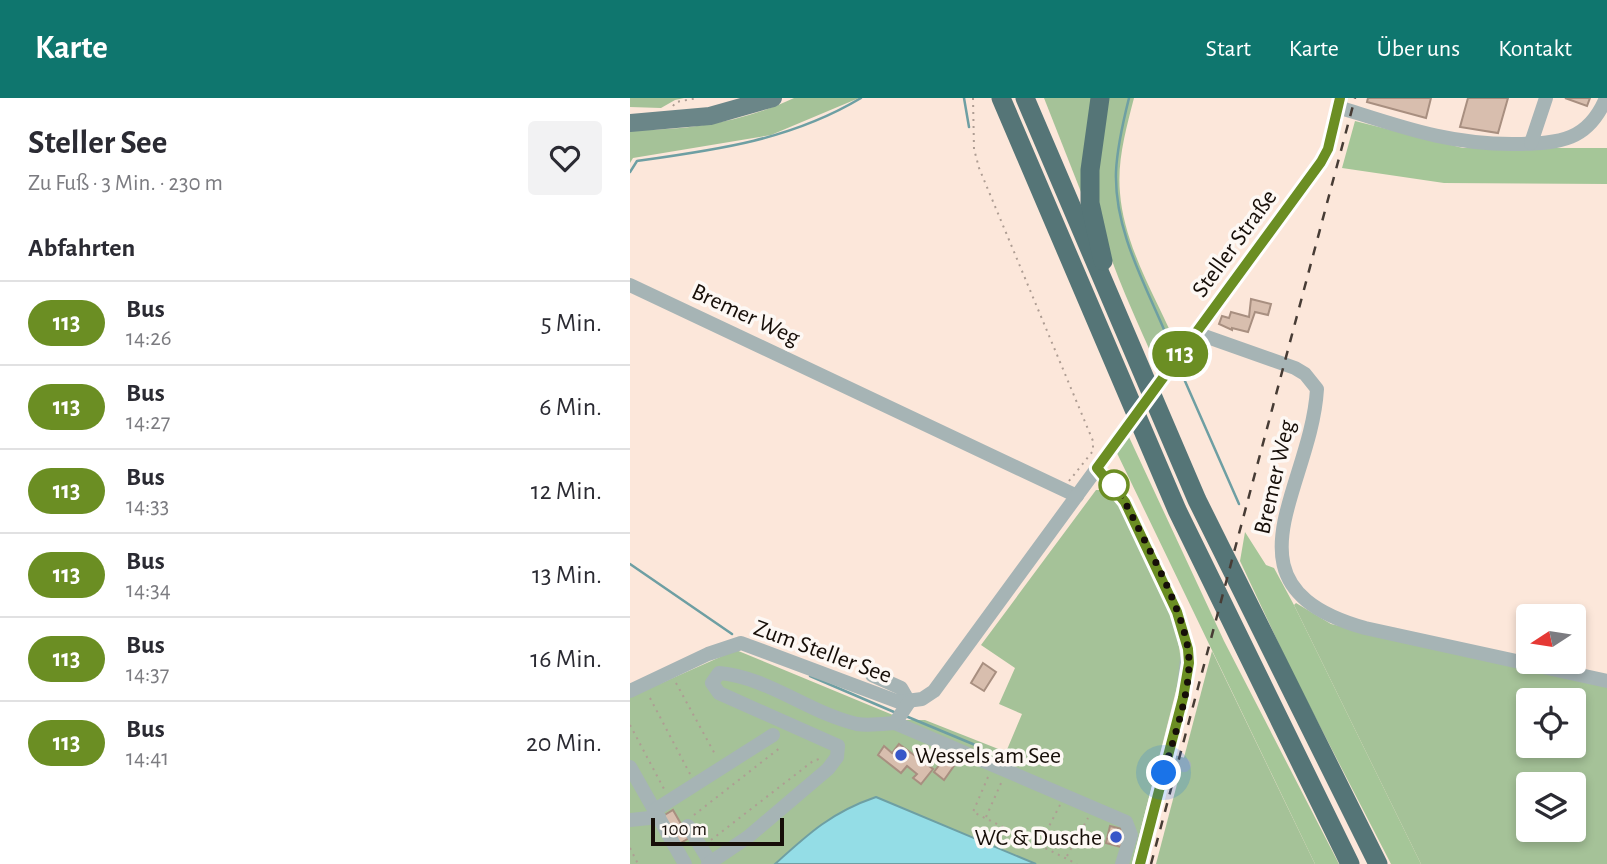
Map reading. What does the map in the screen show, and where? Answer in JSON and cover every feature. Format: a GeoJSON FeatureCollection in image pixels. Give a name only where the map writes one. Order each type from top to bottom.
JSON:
{"type":"FeatureCollection","features":[{"type":"Feature","properties":{"kind":"highway"},"geometry":{"type":"LineString","coordinates":[[1001,98],[1136,416],[1220,603],[1350,864]]}},
{"type":"Feature","properties":{"kind":"highway"},"geometry":{"type":"LineString","coordinates":[[1025,98],[1113,310],[1230,569],[1378,864]]}},
{"type":"Feature","properties":{"kind":"highway"},"geometry":{"type":"LineString","coordinates":[[1100,98],[1090,170],[1090,203],[1113,310]]}},
{"type":"Feature","properties":{"kind":"main road"},"geometry":{"type":"LineString","coordinates":[[630,123],[710,116],[773,98]]}},
{"type":"Feature","properties":{"kind":"street"},"geometry":{"type":"LineString","coordinates":[[1531,143],[1546,98]]}},
{"type":"Feature","properties":{"kind":"street"},"geometry":{"type":"LineString","coordinates":[[1339,102],[1460,142],[1531,143],[1563,141],[1577,134],[1594,120],[1606,98]]}},
{"type":"Feature","properties":{"kind":"street","name":"Steller Straße"},"geometry":{"type":"LineString","coordinates":[[1097,468],[1321,162],[1328,149],[1339,102]]}},
{"type":"Feature","properties":{"kind":"street","name":"Bremer Weg"},"geometry":{"type":"LineString","coordinates":[[630,285],[1077,496]]}},
{"type":"Feature","properties":{"kind":"street","name":"Bremer Weg"},"geometry":{"type":"LineString","coordinates":[[1196,333],[1306,374],[1317,389],[1280,545],[1286,575],[1304,601],[1332,617],[1365,628],[1607,681]]}},
{"type":"Feature","properties":{"kind":"street"},"geometry":{"type":"LineString","coordinates":[[1077,496],[1097,468],[1125,502],[1184,630],[1188,649],[1188,678],[1140,864]]}},
{"type":"Feature","properties":{"kind":"street","name":"Zum Steller See"},"geometry":{"type":"LineString","coordinates":[[630,691],[730,645],[741,643],[874,695],[909,702],[922,699],[938,685],[1077,496]]}},
{"type":"Feature","properties":{"kind":"street"},"geometry":{"type":"LineString","coordinates":[[688,826],[709,863],[748,837],[828,769],[837,757],[838,746],[719,693],[712,683],[719,673],[739,675],[818,710],[859,724],[895,723],[1001,766],[1126,822],[1131,835],[1122,864]]}},
{"type":"Feature","properties":{"kind":"street"},"geometry":{"type":"LineString","coordinates":[[872,675],[901,688],[909,702],[895,723]]}},
{"type":"Feature","properties":{"kind":"street"},"geometry":{"type":"LineString","coordinates":[[630,820],[657,814],[671,800],[773,735]]}},
{"type":"Feature","properties":{"kind":"street"},"geometry":{"type":"LineString","coordinates":[[1167,760],[1184,765]]}},
{"type":"Feature","properties":{"kind":"street"},"geometry":{"type":"LineString","coordinates":[[630,767],[685,864]]}},
{"type":"Feature","properties":{"kind":"path"},"geometry":{"type":"LineString","coordinates":[[670,109],[676,102],[698,98]]}},
{"type":"Feature","properties":{"kind":"path"},"geometry":{"type":"LineString","coordinates":[[973,98],[974,149],[979,168],[1093,441],[1093,452],[1063,489]]}},
{"type":"Feature","properties":{"kind":"path"},"geometry":{"type":"LineString","coordinates":[[676,683],[722,767]]}},
{"type":"Feature","properties":{"kind":"path"},"geometry":{"type":"LineString","coordinates":[[650,698],[695,785]]}},
{"type":"Feature","properties":{"kind":"path"},"geometry":{"type":"LineString","coordinates":[[630,725],[671,800]]}},
{"type":"Feature","properties":{"kind":"path"},"geometry":{"type":"LineString","coordinates":[[688,826],[686,821],[781,747]]}},
{"type":"Feature","properties":{"kind":"path"},"geometry":{"type":"LineString","coordinates":[[711,840],[813,761],[837,757]]}},
{"type":"Feature","properties":{"kind":"path"},"geometry":{"type":"LineString","coordinates":[[1001,766],[973,812],[1082,864]]}},
{"type":"Feature","properties":{"kind":"path"},"geometry":{"type":"LineString","coordinates":[[985,818],[1001,766]]}},
{"type":"Feature","properties":{"kind":"path"},"geometry":{"type":"LineString","coordinates":[[1040,845],[1066,795]]}},
{"type":"Feature","properties":{"kind":"path"},"geometry":{"type":"LineString","coordinates":[[1066,858],[1093,807]]}},
{"type":"Feature","properties":{"kind":"path"},"geometry":{"type":"LineString","coordinates":[[630,848],[638,864]]}},
{"type":"Feature","properties":{"kind":"green space"},"geometry":{"type":"Polygon","coordinates":[[[630,98],[684,98],[661,108],[630,107],[630,98]]]}},
{"type":"Feature","properties":{"kind":"green space"},"geometry":{"type":"Polygon","coordinates":[[[794,98],[859,98],[771,135],[633,158],[630,163],[630,130],[693,127],[735,119],[794,98]]]}},
{"type":"Feature","properties":{"kind":"green space"},"geometry":{"type":"Polygon","coordinates":[[[1044,98],[1092,98],[1081,192],[1044,98]]]}},
{"type":"Feature","properties":{"kind":"green space"},"geometry":{"type":"Polygon","coordinates":[[[1106,98],[1134,98],[1121,157],[1120,193],[1135,253],[1178,348],[1160,374],[1123,289],[1100,222],[1096,177],[1106,98]]]}},
{"type":"Feature","properties":{"kind":"green space"},"geometry":{"type":"Polygon","coordinates":[[[1355,121],[1463,148],[1607,148],[1607,184],[1444,183],[1342,168],[1355,121]]]}},
{"type":"Feature","properties":{"kind":"green space"},"geometry":{"type":"Polygon","coordinates":[[[1129,437],[1224,641],[1339,864],[1315,864],[1116,451],[1129,437]]]}},
{"type":"Feature","properties":{"kind":"green space"},"geometry":{"type":"Polygon","coordinates":[[[1096,490],[1104,490],[1118,502],[1168,607],[1180,650],[1181,671],[1132,864],[630,864],[630,697],[736,650],[905,720],[925,720],[1006,752],[1022,714],[999,704],[1015,668],[981,645],[1096,490]]]}},
{"type":"Feature","properties":{"kind":"green space"},"geometry":{"type":"Polygon","coordinates":[[[1245,532],[1266,565],[1274,568],[1294,605],[1421,864],[1391,864],[1292,672],[1240,561],[1245,532]]]}},
{"type":"Feature","properties":{"kind":"green space"},"geometry":{"type":"Polygon","coordinates":[[[1296,603],[1331,624],[1516,666],[1516,674],[1550,674],[1607,687],[1607,864],[1421,864],[1294,605],[1296,603]]]}},
{"type":"Feature","properties":{"kind":"green space"},"geometry":{"type":"Polygon","coordinates":[[[1212,651],[1315,864],[1156,864],[1212,651]]]}},
{"type":"Feature","properties":{"kind":"water"},"geometry":{"type":"Polygon","coordinates":[[[876,797],[1036,864],[775,864],[822,824],[846,809],[876,797]]]}},
{"type":"Feature","properties":{"kind":"building"},"geometry":{"type":"Polygon","coordinates":[[[1368,98],[1431,98],[1426,118],[1367,102],[1368,98]]]}},
{"type":"Feature","properties":{"kind":"building"},"geometry":{"type":"Polygon","coordinates":[[[1468,98],[1508,98],[1498,133],[1460,127],[1468,98]]]}},
{"type":"Feature","properties":{"kind":"building"},"geometry":{"type":"Polygon","coordinates":[[[1565,98],[1590,98],[1587,106],[1565,98]]]}},
{"type":"Feature","properties":{"kind":"building"},"geometry":{"type":"Polygon","coordinates":[[[1251,299],[1271,304],[1268,315],[1255,312],[1248,332],[1232,330],[1219,324],[1222,316],[1229,318],[1231,312],[1249,317],[1251,299]]]}},
{"type":"Feature","properties":{"kind":"building"},"geometry":{"type":"Polygon","coordinates":[[[983,663],[996,672],[984,691],[971,683],[983,663]]]}},
{"type":"Feature","properties":{"kind":"building"},"geometry":{"type":"Polygon","coordinates":[[[899,744],[933,769],[921,784],[913,778],[917,774],[907,766],[901,773],[878,755],[884,746],[892,753],[899,744]]]}},
{"type":"Feature","properties":{"kind":"building"},"geometry":{"type":"Polygon","coordinates":[[[946,756],[956,763],[944,780],[934,772],[946,756]]]}},
{"type":"Feature","properties":{"kind":"building"},"geometry":{"type":"Polygon","coordinates":[[[673,810],[689,838],[679,844],[663,816],[673,810]]]}},
{"type":"Feature","properties":{"kind":"building","name":"WC & Dusche"},"geometry":{"type":"Polygon","coordinates":[[[1110,826],[1126,830],[1121,847],[1106,843],[1110,826]]]}},
{"type":"Feature","properties":{"kind":"waterway"},"geometry":{"type":"LineString","coordinates":[[630,172],[637,161],[724,147],[780,133],[808,124],[861,98]]}},
{"type":"Feature","properties":{"kind":"waterway"},"geometry":{"type":"LineString","coordinates":[[964,98],[969,127]]}},
{"type":"Feature","properties":{"kind":"waterway"},"geometry":{"type":"LineString","coordinates":[[1129,98],[1116,172],[1121,220],[1136,265],[1174,354]]}},
{"type":"Feature","properties":{"kind":"waterway"},"geometry":{"type":"LineString","coordinates":[[1181,372],[1239,504]]}},
{"type":"Feature","properties":{"kind":"waterway"},"geometry":{"type":"LineString","coordinates":[[630,564],[732,634]]}},
{"type":"Feature","properties":{"kind":"waterway"},"geometry":{"type":"LineString","coordinates":[[810,676],[894,712]]}},
{"type":"Feature","properties":{"kind":"waterway"},"geometry":{"type":"LineString","coordinates":[[908,717],[980,747]]}},
{"type":"Feature","properties":{"kind":"railway"},"geometry":{"type":"LineString","coordinates":[[1151,864],[1355,98]]}},
{"type":"Feature","properties":{"kind":"bus line","name":"113"},"geometry":{"type":"LineString","coordinates":[[1140,864],[1188,678],[1188,649],[1177,612],[1120,492],[1097,468],[1321,162],[1328,149],[1340,98]]}},
{"type":"Feature","properties":{"kind":"place","name":"Wessels am See"},"geometry":{"type":"Point","coordinates":[901,755]}},
{"type":"Feature","properties":{"kind":"place","name":"WC & Dusche"},"geometry":{"type":"Point","coordinates":[1116,837]}},
{"type":"Feature","properties":{"kind":"route"},"geometry":{"type":"LineString","coordinates":[[1114,485],[1125,502],[1177,612],[1188,649],[1188,678],[1164,773]]}}]}
